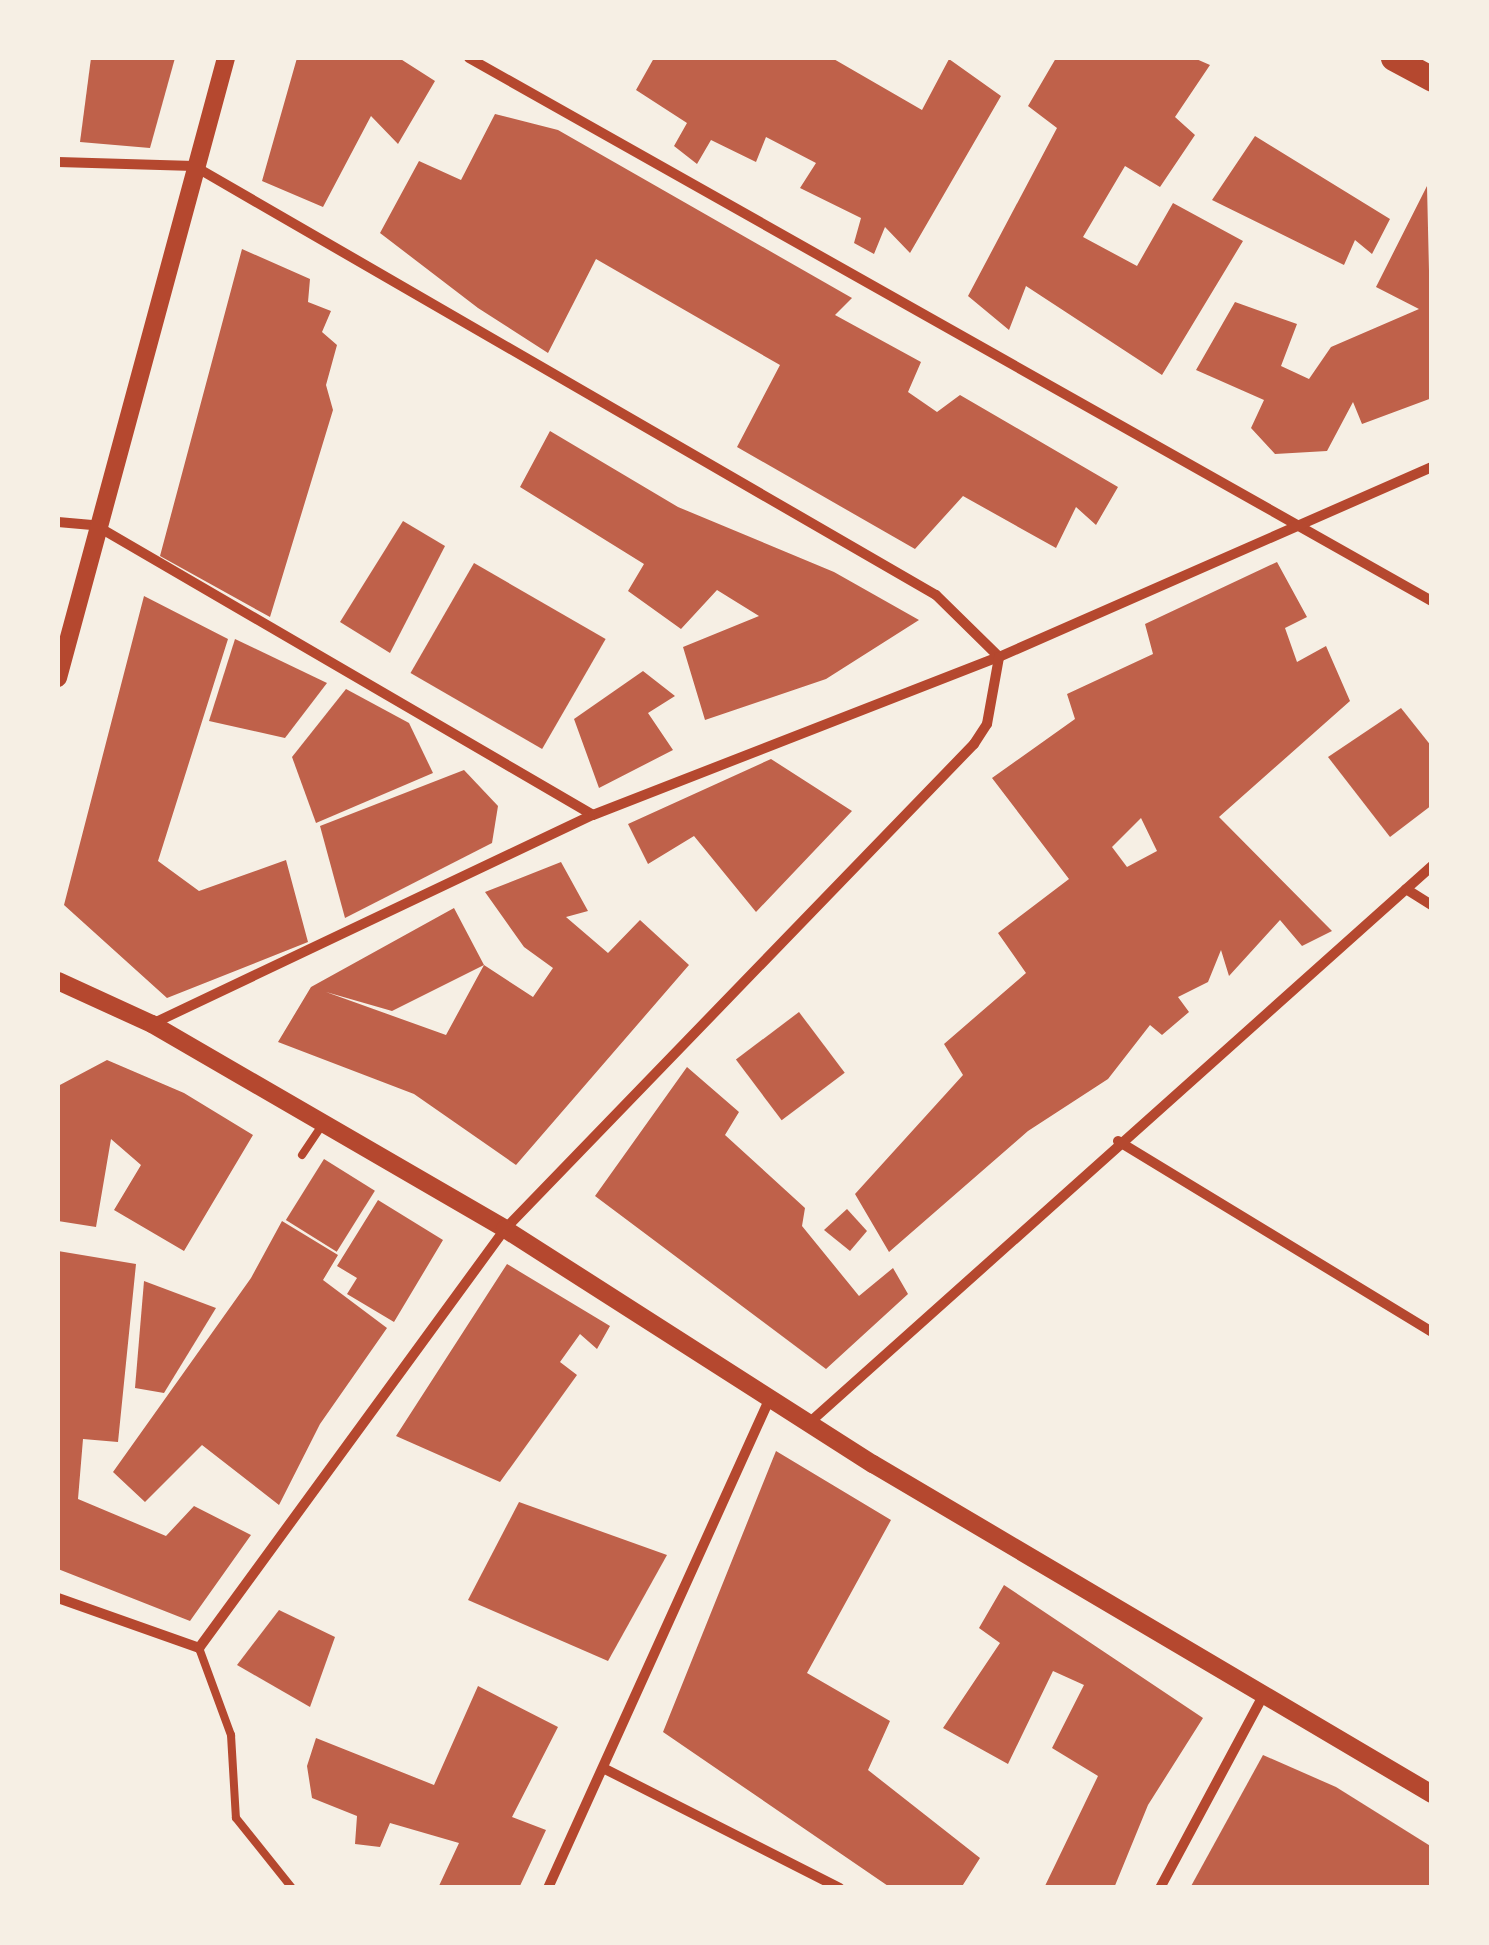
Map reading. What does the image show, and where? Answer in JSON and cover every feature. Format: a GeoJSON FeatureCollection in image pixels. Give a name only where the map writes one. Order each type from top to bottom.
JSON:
{"type":"FeatureCollection","features":[{"type":"Feature","properties":{"kind":"main road"},"geometry":{"type":"LineString","coordinates":[[1393,58],[1432,79]]}},
{"type":"Feature","properties":{"kind":"street"},"geometry":{"type":"LineString","coordinates":[[58,678],[95,525],[226,58]]}},
{"type":"Feature","properties":{"kind":"street"},"geometry":{"type":"LineString","coordinates":[[469,58],[1432,602]]}},
{"type":"Feature","properties":{"kind":"street"},"geometry":{"type":"LineString","coordinates":[[58,162],[194,166],[936,595],[998,658]]}},
{"type":"Feature","properties":{"kind":"street"},"geometry":{"type":"LineString","coordinates":[[152,1024],[593,816],[998,658],[1432,467]]}},
{"type":"Feature","properties":{"kind":"street"},"geometry":{"type":"LineString","coordinates":[[58,522],[95,525],[593,816]]}},
{"type":"Feature","properties":{"kind":"street"},"geometry":{"type":"LineString","coordinates":[[58,1598],[199,1648],[505,1228],[974,744],[987,724],[998,658]]}},
{"type":"Feature","properties":{"kind":"street"},"geometry":{"type":"LineString","coordinates":[[810,1423],[1118,1141],[1432,866]]}},
{"type":"Feature","properties":{"kind":"street"},"geometry":{"type":"LineString","coordinates":[[1406,889],[1432,905]]}},
{"type":"Feature","properties":{"kind":"street"},"geometry":{"type":"LineString","coordinates":[[58,982],[152,1024],[505,1228],[810,1423],[1432,1794]]}},
{"type":"Feature","properties":{"kind":"street"},"geometry":{"type":"LineString","coordinates":[[1118,1141],[1432,1332]]}},
{"type":"Feature","properties":{"kind":"street"},"geometry":{"type":"LineString","coordinates":[[548,1888],[606,1769],[770,1398]]}},
{"type":"Feature","properties":{"kind":"street"},"geometry":{"type":"LineString","coordinates":[[1160,1888],[1264,1694]]}},
{"type":"Feature","properties":{"kind":"street"},"geometry":{"type":"LineString","coordinates":[[606,1769],[840,1888]]}},
{"type":"Feature","properties":{"kind":"lane"},"geometry":{"type":"LineString","coordinates":[[302,1155],[324,1122]]}},
{"type":"Feature","properties":{"kind":"lane"},"geometry":{"type":"LineString","coordinates":[[199,1648],[230,1735],[236,1818],[292,1888]]}},
{"type":"Feature","properties":{"kind":"building"},"geometry":{"type":"Polygon","coordinates":[[[91,58],[175,58],[150,148],[80,142],[91,58]]]}},
{"type":"Feature","properties":{"kind":"building"},"geometry":{"type":"Polygon","coordinates":[[[297,58],[399,58],[435,81],[398,144],[371,116],[323,207],[262,181],[297,58]]]}},
{"type":"Feature","properties":{"kind":"building"},"geometry":{"type":"Polygon","coordinates":[[[654,58],[832,58],[922,110],[949,59],[1001,96],[910,253],[885,227],[874,254],[854,243],[861,218],[800,188],[816,163],[766,137],[756,162],[711,140],[697,164],[674,146],[687,123],[636,90],[654,58]]]}},
{"type":"Feature","properties":{"kind":"building"},"geometry":{"type":"Polygon","coordinates":[[[1056,58],[1194,58],[1210,65],[1175,117],[1195,135],[1160,187],[1125,166],[1083,237],[1137,266],[1173,203],[1243,241],[1162,375],[1026,286],[1009,330],[968,296],[1057,128],[1028,106],[1056,58]]]}},
{"type":"Feature","properties":{"kind":"building"},"geometry":{"type":"Polygon","coordinates":[[[495,114],[558,130],[852,298],[835,315],[921,362],[908,392],[937,412],[960,395],[1118,487],[1096,525],[1076,507],[1056,548],[963,496],[915,549],[737,447],[780,365],[596,259],[548,353],[478,308],[380,233],[419,161],[461,180],[495,114]]]}},
{"type":"Feature","properties":{"kind":"building"},"geometry":{"type":"Polygon","coordinates":[[[1255,136],[1390,219],[1372,254],[1355,240],[1344,265],[1212,200],[1255,136]]]}},
{"type":"Feature","properties":{"kind":"building"},"geometry":{"type":"Polygon","coordinates":[[[1427,186],[1432,398],[1362,424],[1353,402],[1327,451],[1275,454],[1251,428],[1264,400],[1196,370],[1235,302],[1297,324],[1281,366],[1309,379],[1331,347],[1419,309],[1376,287],[1427,186]]]}},
{"type":"Feature","properties":{"kind":"building"},"geometry":{"type":"Polygon","coordinates":[[[242,249],[310,279],[308,302],[331,311],[322,332],[337,345],[326,385],[333,410],[270,617],[160,556],[242,249]]]}},
{"type":"Feature","properties":{"kind":"building"},"geometry":{"type":"Polygon","coordinates":[[[550,431],[678,507],[834,572],[919,620],[826,679],[705,720],[683,647],[759,616],[717,590],[681,629],[628,591],[644,564],[520,487],[550,431]]]}},
{"type":"Feature","properties":{"kind":"building"},"geometry":{"type":"Polygon","coordinates":[[[403,521],[445,546],[390,653],[340,622],[403,521]]]}},
{"type":"Feature","properties":{"kind":"building"},"geometry":{"type":"Polygon","coordinates":[[[1277,562],[1307,617],[1285,628],[1297,662],[1326,646],[1350,701],[1219,817],[1332,931],[1302,946],[1280,920],[1229,976],[1221,950],[1208,982],[1178,997],[1189,1012],[1162,1035],[1150,1025],[1108,1079],[1028,1131],[889,1252],[855,1194],[963,1075],[944,1044],[1026,973],[998,933],[1069,879],[992,778],[1075,719],[1067,694],[1153,654],[1145,624],[1277,562]],[[1141,818],[1112,847],[1127,867],[1157,851],[1141,818]]]}},
{"type":"Feature","properties":{"kind":"building"},"geometry":{"type":"Polygon","coordinates":[[[474,563],[606,639],[542,749],[410,673],[474,563]]]}},
{"type":"Feature","properties":{"kind":"building"},"geometry":{"type":"Polygon","coordinates":[[[144,596],[228,639],[158,861],[199,891],[286,860],[308,942],[167,998],[64,905],[144,596]]]}},
{"type":"Feature","properties":{"kind":"building"},"geometry":{"type":"Polygon","coordinates":[[[235,639],[327,683],[285,738],[209,721],[235,639]]]}},
{"type":"Feature","properties":{"kind":"building"},"geometry":{"type":"Polygon","coordinates":[[[643,671],[675,696],[648,713],[673,750],[599,788],[574,719],[643,671]]]}},
{"type":"Feature","properties":{"kind":"building"},"geometry":{"type":"Polygon","coordinates":[[[346,689],[409,723],[433,773],[316,823],[292,757],[346,689]]]}},
{"type":"Feature","properties":{"kind":"building"},"geometry":{"type":"Polygon","coordinates":[[[1401,708],[1432,747],[1432,805],[1390,837],[1328,757],[1401,708]]]}},
{"type":"Feature","properties":{"kind":"building"},"geometry":{"type":"Polygon","coordinates":[[[771,759],[852,811],[756,912],[694,836],[648,864],[628,824],[771,759]]]}},
{"type":"Feature","properties":{"kind":"building"},"geometry":{"type":"Polygon","coordinates":[[[464,770],[498,806],[492,843],[345,918],[320,826],[464,770]]]}},
{"type":"Feature","properties":{"kind":"building"},"geometry":{"type":"Polygon","coordinates":[[[561,862],[588,911],[566,917],[608,953],[640,920],[689,965],[516,1165],[414,1094],[278,1042],[311,987],[454,908],[484,965],[533,997],[553,968],[524,947],[485,892],[561,862]],[[484,965],[392,1011],[326,992],[446,1035],[484,965]]]}},
{"type":"Feature","properties":{"kind":"building"},"geometry":{"type":"Polygon","coordinates":[[[799,1012],[845,1073],[782,1120],[736,1060],[799,1012]]]}},
{"type":"Feature","properties":{"kind":"building"},"geometry":{"type":"Polygon","coordinates":[[[107,1060],[184,1093],[253,1135],[184,1251],[114,1210],[141,1165],[111,1139],[96,1227],[58,1221],[58,1086],[107,1060]]]}},
{"type":"Feature","properties":{"kind":"building"},"geometry":{"type":"Polygon","coordinates":[[[687,1067],[739,1112],[725,1135],[805,1208],[802,1226],[859,1296],[893,1268],[908,1294],[826,1369],[595,1196],[687,1067]]]}},
{"type":"Feature","properties":{"kind":"building"},"geometry":{"type":"Polygon","coordinates":[[[324,1159],[375,1191],[337,1252],[286,1220],[324,1159]]]}},
{"type":"Feature","properties":{"kind":"building"},"geometry":{"type":"Polygon","coordinates":[[[378,1200],[443,1240],[394,1322],[347,1294],[357,1278],[337,1266],[378,1200]]]}},
{"type":"Feature","properties":{"kind":"building"},"geometry":{"type":"Polygon","coordinates":[[[847,1209],[867,1231],[850,1251],[824,1230],[847,1209]]]}},
{"type":"Feature","properties":{"kind":"building"},"geometry":{"type":"Polygon","coordinates":[[[282,1221],[338,1255],[323,1280],[387,1328],[320,1424],[279,1505],[202,1445],[145,1502],[113,1472],[251,1278],[282,1221]]]}},
{"type":"Feature","properties":{"kind":"building"},"geometry":{"type":"Polygon","coordinates":[[[58,1251],[136,1264],[118,1442],[83,1439],[78,1499],[166,1536],[194,1506],[251,1535],[190,1621],[58,1569],[58,1251]]]}},
{"type":"Feature","properties":{"kind":"building"},"geometry":{"type":"Polygon","coordinates":[[[507,1264],[610,1326],[597,1349],[580,1334],[560,1362],[577,1375],[500,1482],[396,1436],[507,1264]]]}},
{"type":"Feature","properties":{"kind":"building"},"geometry":{"type":"Polygon","coordinates":[[[144,1281],[216,1308],[164,1393],[135,1388],[144,1281]]]}},
{"type":"Feature","properties":{"kind":"building"},"geometry":{"type":"Polygon","coordinates":[[[776,1451],[891,1520],[807,1673],[890,1721],[868,1770],[980,1858],[961,1888],[891,1888],[663,1732],[776,1451]]]}},
{"type":"Feature","properties":{"kind":"building"},"geometry":{"type":"Polygon","coordinates":[[[519,1502],[667,1555],[608,1661],[468,1600],[519,1502]]]}},
{"type":"Feature","properties":{"kind":"building"},"geometry":{"type":"Polygon","coordinates":[[[1004,1585],[1203,1718],[1148,1805],[1114,1888],[1044,1888],[1098,1776],[1052,1748],[1084,1685],[1053,1671],[1008,1764],[943,1728],[1000,1643],[979,1628],[1004,1585]]]}},
{"type":"Feature","properties":{"kind":"building"},"geometry":{"type":"Polygon","coordinates":[[[279,1610],[335,1637],[310,1707],[237,1665],[279,1610]]]}},
{"type":"Feature","properties":{"kind":"building"},"geometry":{"type":"Polygon","coordinates":[[[478,1686],[558,1727],[512,1817],[546,1830],[519,1888],[438,1888],[459,1843],[390,1823],[380,1847],[355,1844],[357,1816],[312,1798],[307,1766],[316,1738],[434,1785],[478,1686]]]}},
{"type":"Feature","properties":{"kind":"building"},"geometry":{"type":"Polygon","coordinates":[[[1263,1755],[1336,1787],[1432,1847],[1432,1888],[1190,1888],[1263,1755]]]}}]}
